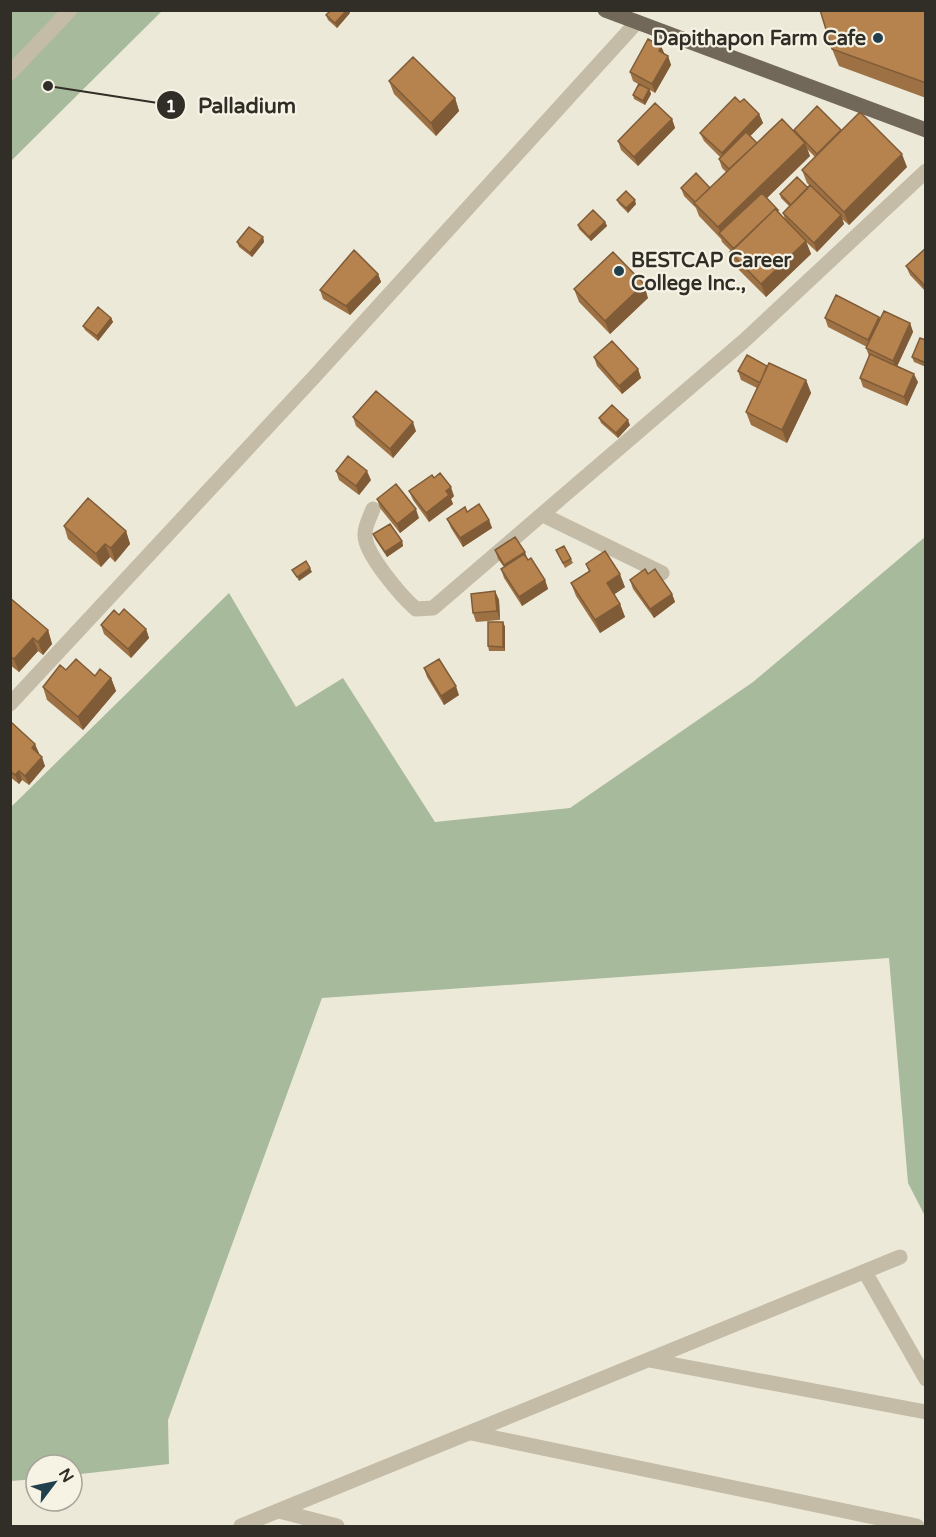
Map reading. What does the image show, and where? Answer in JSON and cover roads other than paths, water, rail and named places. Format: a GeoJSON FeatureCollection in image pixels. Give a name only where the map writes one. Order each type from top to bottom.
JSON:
{"type":"FeatureCollection","features":[{"type":"Feature","properties":{"kind":"main road"},"geometry":{"type":"LineString","coordinates":[[605,10],[926,130]]}},
{"type":"Feature","properties":{"kind":"street"},"geometry":{"type":"LineString","coordinates":[[10,73],[70,10]]}},
{"type":"Feature","properties":{"kind":"street"},"geometry":{"type":"LineString","coordinates":[[10,704],[315,376],[637,22]]}},
{"type":"Feature","properties":{"kind":"street"},"geometry":{"type":"LineString","coordinates":[[373,509],[364,533],[367,548],[404,598],[416,609],[433,608],[745,340],[926,171]]}},
{"type":"Feature","properties":{"kind":"street"},"geometry":{"type":"LineString","coordinates":[[543,515],[662,573]]}},
{"type":"Feature","properties":{"kind":"street"},"geometry":{"type":"LineString","coordinates":[[241,1527],[900,1257]]}},
{"type":"Feature","properties":{"kind":"street"},"geometry":{"type":"LineString","coordinates":[[865,1272],[926,1379]]}},
{"type":"Feature","properties":{"kind":"street"},"geometry":{"type":"LineString","coordinates":[[649,1360],[926,1412]]}},
{"type":"Feature","properties":{"kind":"street"},"geometry":{"type":"LineString","coordinates":[[470,1433],[917,1527]]}},
{"type":"Feature","properties":{"kind":"street"},"geometry":{"type":"LineString","coordinates":[[279,1511],[335,1526]]}},
{"type":"Feature","properties":{"kind":"place","name":"Dapithapon Farm Cafe"},"geometry":{"type":"Point","coordinates":[878,38]}},
{"type":"Feature","properties":{"kind":"place","name":"Palladium"},"geometry":{"type":"Point","coordinates":[48,86]}},
{"type":"Feature","properties":{"kind":"place","name":"BESTCAP Career College Inc.,"},"geometry":{"type":"Point","coordinates":[619,271]}}]}
